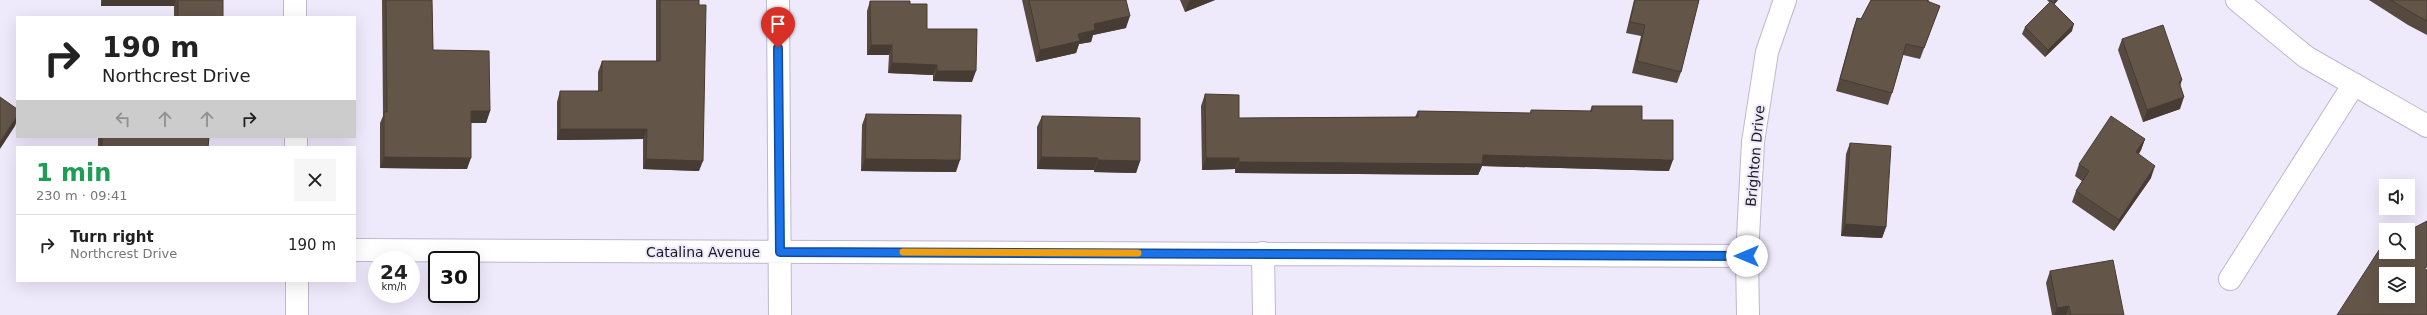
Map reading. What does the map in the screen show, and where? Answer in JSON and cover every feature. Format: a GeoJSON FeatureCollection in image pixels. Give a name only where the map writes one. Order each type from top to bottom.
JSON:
{"type":"FeatureCollection","features":[{"type":"Feature","properties":{"kind":"street"},"geometry":{"type":"LineString","coordinates":[[295,0],[295,16]]}},
{"type":"Feature","properties":{"kind":"street"},"geometry":{"type":"LineString","coordinates":[[778,0],[780,315]]}},
{"type":"Feature","properties":{"kind":"street","name":"Brighton Drive"},"geometry":{"type":"LineString","coordinates":[[1748,315],[1747,256],[1753,142],[1768,52],[1785,0]]}},
{"type":"Feature","properties":{"kind":"street"},"geometry":{"type":"LineString","coordinates":[[2237,0],[2306,57],[2427,126]]}},
{"type":"Feature","properties":{"kind":"street"},"geometry":{"type":"LineString","coordinates":[[2230,279],[2354,84]]}},
{"type":"Feature","properties":{"kind":"street","name":"Catalina Avenue"},"geometry":{"type":"LineString","coordinates":[[356,250],[1747,256]]}},
{"type":"Feature","properties":{"kind":"street"},"geometry":{"type":"LineString","coordinates":[[1263,253],[1264,315]]}},
{"type":"Feature","properties":{"kind":"street"},"geometry":{"type":"LineString","coordinates":[[297,282],[297,315]]}},
{"type":"Feature","properties":{"kind":"building"},"geometry":{"type":"Polygon","coordinates":[[[178,0],[223,0],[223,16],[178,16],[178,0]]]}},
{"type":"Feature","properties":{"kind":"building"},"geometry":{"type":"Polygon","coordinates":[[[386,0],[432,0],[433,50],[489,51],[490,111],[471,111],[471,158],[384,157],[384,112],[387,112],[386,0]]]}},
{"type":"Feature","properties":{"kind":"building"},"geometry":{"type":"Polygon","coordinates":[[[660,0],[699,0],[699,5],[706,5],[703,161],[646,159],[647,129],[560,129],[560,91],[602,91],[602,61],[660,61],[660,0]]]}},
{"type":"Feature","properties":{"kind":"building"},"geometry":{"type":"Polygon","coordinates":[[[1029,0],[1126,0],[1130,16],[1094,24],[1095,30],[1078,34],[1080,41],[1040,50],[1029,0]]]}},
{"type":"Feature","properties":{"kind":"building"},"geometry":{"type":"Polygon","coordinates":[[[1635,0],[1699,0],[1681,72],[1637,61],[1645,25],[1630,22],[1635,0]]]}},
{"type":"Feature","properties":{"kind":"building"},"geometry":{"type":"Polygon","coordinates":[[[1871,0],[1928,0],[1927,1],[1940,6],[1924,48],[1906,44],[1892,93],[1840,79],[1857,18],[1861,19],[1871,0]]]}},
{"type":"Feature","properties":{"kind":"building"},"geometry":{"type":"Polygon","coordinates":[[[2391,0],[2427,0],[2427,21],[2412,13],[2391,0]]]}},
{"type":"Feature","properties":{"kind":"building"},"geometry":{"type":"Polygon","coordinates":[[[870,1],[910,1],[910,4],[927,4],[927,29],[977,29],[976,71],[937,71],[937,65],[892,63],[892,45],[871,45],[870,1]]]}},
{"type":"Feature","properties":{"kind":"building"},"geometry":{"type":"Polygon","coordinates":[[[2051,1],[2074,24],[2048,50],[2025,27],[2051,1]]]}},
{"type":"Feature","properties":{"kind":"building"},"geometry":{"type":"Polygon","coordinates":[[[2163,25],[2182,80],[2179,82],[2184,97],[2147,110],[2122,39],[2163,25]]]}},
{"type":"Feature","properties":{"kind":"building"},"geometry":{"type":"Polygon","coordinates":[[[1205,94],[1239,95],[1239,118],[1418,117],[1418,111],[1531,113],[1531,110],[1592,111],[1592,106],[1642,106],[1642,120],[1673,120],[1673,160],[1483,155],[1482,164],[1239,162],[1239,158],[1206,158],[1205,94]]]}},
{"type":"Feature","properties":{"kind":"building"},"geometry":{"type":"Polygon","coordinates":[[[0,97],[16,108],[16,118],[0,142],[0,97]]]}},
{"type":"Feature","properties":{"kind":"building"},"geometry":{"type":"Polygon","coordinates":[[[866,114],[961,115],[960,160],[865,159],[866,114]]]}},
{"type":"Feature","properties":{"kind":"building"},"geometry":{"type":"Polygon","coordinates":[[[1042,116],[1140,118],[1140,161],[1098,160],[1098,158],[1041,157],[1042,116]]]}},
{"type":"Feature","properties":{"kind":"building"},"geometry":{"type":"Polygon","coordinates":[[[2111,116],[2145,139],[2136,152],[2155,166],[2119,220],[2076,191],[2089,171],[2079,164],[2111,116]]]}},
{"type":"Feature","properties":{"kind":"building"},"geometry":{"type":"Polygon","coordinates":[[[102,138],[209,138],[208,146],[102,146],[102,138]]]}},
{"type":"Feature","properties":{"kind":"building"},"geometry":{"type":"Polygon","coordinates":[[[1850,143],[1891,146],[1886,227],[1845,224],[1850,143]]]}},
{"type":"Feature","properties":{"kind":"building"},"geometry":{"type":"Polygon","coordinates":[[[2427,221],[2427,267],[2424,268],[2427,270],[2427,315],[2337,315],[2379,250],[2379,259],[2415,259],[2415,227],[2427,221]]]}},
{"type":"Feature","properties":{"kind":"building"},"geometry":{"type":"Polygon","coordinates":[[[2113,260],[2124,315],[2071,315],[2069,306],[2057,308],[2050,271],[2113,260]]]}},
{"type":"Feature","properties":{"kind":"slow traffic"},"geometry":{"type":"LineString","coordinates":[[903,252],[1138,253]]}},
{"type":"Feature","properties":{"kind":"route"},"geometry":{"type":"LineString","coordinates":[[778,48],[780,252],[1747,256]]}}]}
